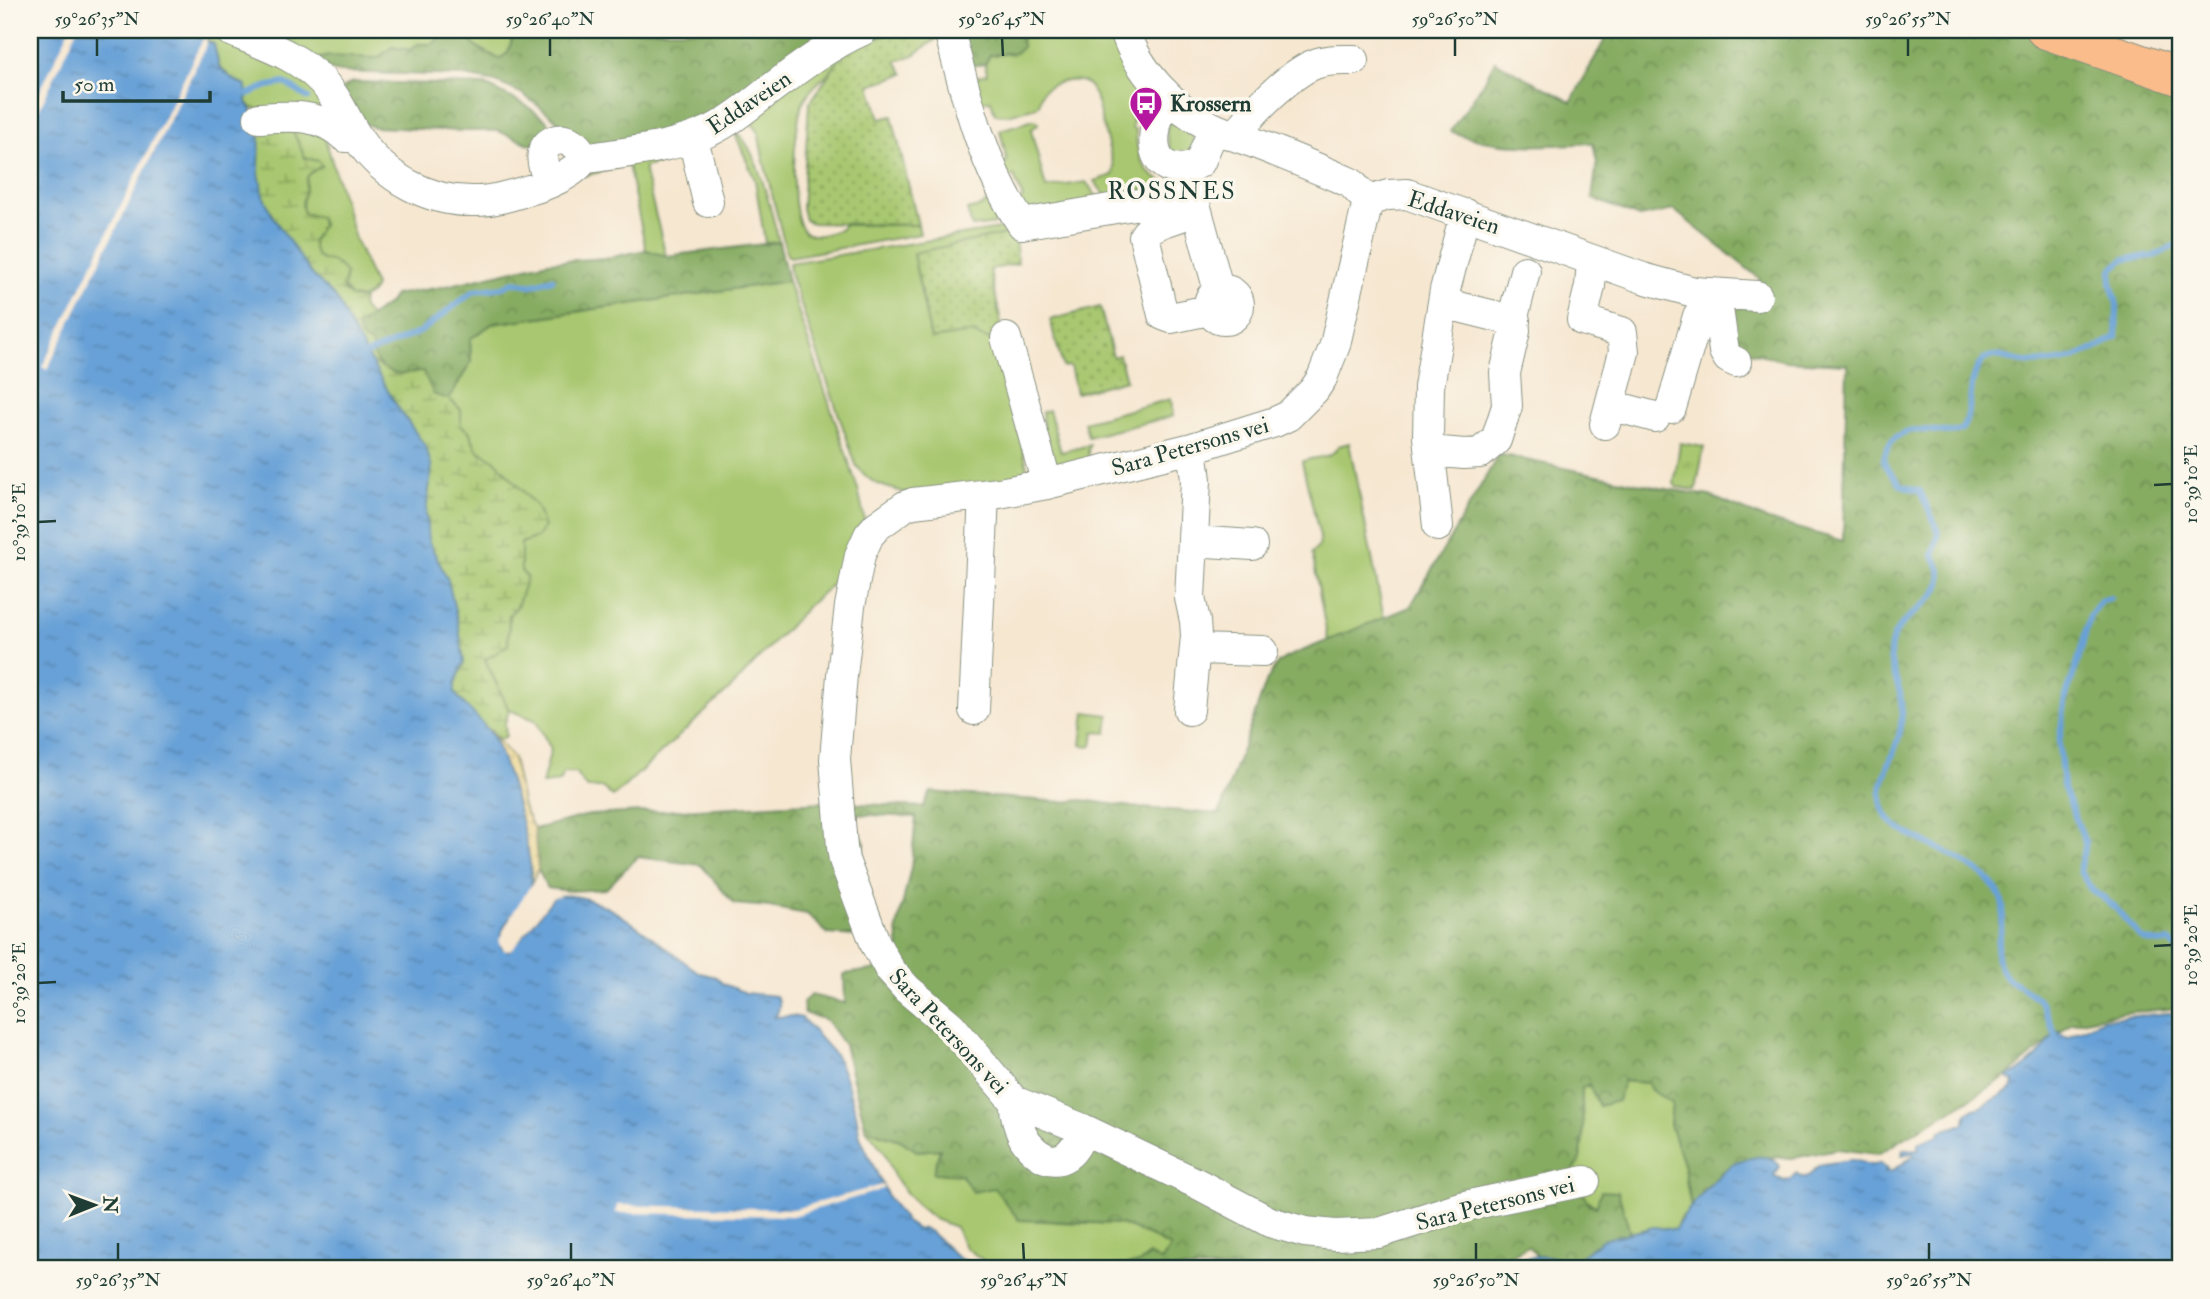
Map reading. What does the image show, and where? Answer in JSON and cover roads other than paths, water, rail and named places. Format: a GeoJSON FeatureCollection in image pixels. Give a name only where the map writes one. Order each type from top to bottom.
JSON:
{"type":"FeatureCollection","features":[{"type":"Feature","properties":{"kind":"main road"},"geometry":{"type":"LineString","coordinates":[[2046,30],[2180,77]]}},
{"type":"Feature","properties":{"kind":"street","name":"Eddaveien"},"geometry":{"type":"LineString","coordinates":[[229,30],[288,54],[309,69],[333,94],[357,137],[377,163],[400,180],[432,195],[464,201],[491,200],[537,188],[575,170],[583,159],[693,138],[729,120],[814,58],[863,30]]}},
{"type":"Feature","properties":{"kind":"street"},"geometry":{"type":"LineString","coordinates":[[949,30],[985,153],[1027,234],[1191,191]]}},
{"type":"Feature","properties":{"kind":"street"},"geometry":{"type":"LineString","coordinates":[[1125,30],[1140,62],[1167,96],[1183,110],[1226,132],[1342,178],[1368,201]]}},
{"type":"Feature","properties":{"kind":"street"},"geometry":{"type":"LineString","coordinates":[[1167,96],[1160,107],[1155,149],[1160,159],[1191,191],[1214,300],[1171,318],[1163,315],[1144,236],[1156,226],[1187,216],[1191,191],[1200,162],[1226,132],[1242,126],[1253,112],[1299,73],[1314,64],[1354,61]]}},
{"type":"Feature","properties":{"kind":"street"},"geometry":{"type":"LineString","coordinates":[[259,118],[310,117],[338,130],[345,137],[357,137]]}},
{"type":"Feature","properties":{"kind":"street"},"geometry":{"type":"LineString","coordinates":[[693,138],[708,202]]}},
{"type":"Feature","properties":{"kind":"street","name":"Eddaveien"},"geometry":{"type":"LineString","coordinates":[[1368,201],[1388,195],[1407,194],[1643,278],[1694,292],[1757,296]]}},
{"type":"Feature","properties":{"kind":"street","name":"Sara Petersons vei"},"geometry":{"type":"LineString","coordinates":[[1368,201],[1335,345],[1328,364],[1314,390],[1288,416],[1192,448],[1047,484],[984,495],[930,500],[905,506],[877,526],[864,544],[850,606],[838,712],[835,771],[844,860],[876,944],[890,970],[907,989],[951,1026],[1014,1101],[1083,1129],[1270,1222],[1335,1235],[1379,1233],[1460,1207],[1585,1181]]}},
{"type":"Feature","properties":{"kind":"street"},"geometry":{"type":"LineString","coordinates":[[1438,526],[1427,421],[1429,387],[1443,303],[1465,214]]}},
{"type":"Feature","properties":{"kind":"street"},"geometry":{"type":"LineString","coordinates":[[1592,261],[1590,287],[1582,320],[1622,332],[1624,343],[1608,415],[1663,413],[1698,316],[1716,294]]}},
{"type":"Feature","properties":{"kind":"street"},"geometry":{"type":"LineString","coordinates":[[1430,451],[1480,453],[1496,440],[1507,406],[1505,373],[1515,331],[1514,313],[1525,271]]}},
{"type":"Feature","properties":{"kind":"street"},"geometry":{"type":"LineString","coordinates":[[1716,294],[1724,351],[1728,358],[1736,362]]}},
{"type":"Feature","properties":{"kind":"street"},"geometry":{"type":"LineString","coordinates":[[1443,303],[1515,321]]}},
{"type":"Feature","properties":{"kind":"street"},"geometry":{"type":"LineString","coordinates":[[1006,338],[1047,484]]}},
{"type":"Feature","properties":{"kind":"street"},"geometry":{"type":"LineString","coordinates":[[1189,710],[1196,649],[1195,621],[1190,598],[1196,480],[1192,448]]}},
{"type":"Feature","properties":{"kind":"street"},"geometry":{"type":"LineString","coordinates":[[974,710],[984,495]]}},
{"type":"Feature","properties":{"kind":"street"},"geometry":{"type":"LineString","coordinates":[[1193,541],[1252,545]]}},
{"type":"Feature","properties":{"kind":"street"},"geometry":{"type":"LineString","coordinates":[[1196,649],[1263,651]]}},
{"type":"Feature","properties":{"kind":"street"},"geometry":{"type":"LineString","coordinates":[[1014,1101],[1026,1142],[1048,1159],[1055,1160],[1071,1154],[1083,1129]]}},
{"type":"Feature","properties":{"kind":"water"},"geometry":{"type":"Polygon","coordinates":[[[30,30],[184,30],[214,44],[219,67],[246,86],[247,102],[260,124],[259,173],[263,195],[273,217],[311,273],[337,299],[395,403],[425,446],[432,467],[426,512],[428,540],[448,580],[464,662],[455,684],[455,693],[487,729],[497,745],[518,808],[531,872],[529,893],[508,920],[501,937],[501,947],[508,951],[513,947],[554,897],[572,896],[591,900],[611,909],[700,973],[716,977],[723,984],[746,993],[776,996],[779,1007],[774,1017],[802,1018],[836,1056],[856,1113],[860,1137],[888,1197],[906,1222],[918,1230],[923,1228],[932,1233],[958,1258],[983,1269],[30,1269],[30,30]]]}},
{"type":"Feature","properties":{"kind":"water"},"geometry":{"type":"Polygon","coordinates":[[[2169,1013],[2180,1015],[2180,1269],[1492,1269],[1511,1261],[1537,1256],[1576,1260],[1602,1240],[1654,1227],[1675,1230],[1710,1185],[1727,1168],[1744,1160],[1759,1157],[1772,1159],[1780,1166],[1774,1174],[1775,1177],[1785,1181],[1792,1179],[1796,1173],[1801,1177],[1807,1176],[1819,1165],[1847,1160],[1869,1165],[1881,1163],[1888,1168],[1885,1172],[1891,1171],[1914,1156],[1913,1153],[1902,1155],[1903,1150],[1918,1149],[1918,1143],[1939,1135],[1940,1131],[1964,1123],[1971,1110],[2012,1089],[2014,1082],[2008,1077],[2032,1062],[2058,1032],[2067,1037],[2103,1019],[2169,1013]]]}},
{"type":"Feature","properties":{"kind":"waterway"},"geometry":{"type":"LineString","coordinates":[[248,94],[285,83],[308,98]]}},
{"type":"Feature","properties":{"kind":"waterway"},"geometry":{"type":"LineString","coordinates":[[2055,1034],[2039,1000],[2006,977],[1999,965],[1997,950],[2003,906],[1998,892],[1989,880],[1960,860],[1898,828],[1887,816],[1882,804],[1883,780],[1898,740],[1901,722],[1900,693],[1890,648],[1898,629],[1936,592],[1940,582],[1940,570],[1933,555],[1939,532],[1920,491],[1901,485],[1885,466],[1884,459],[1888,447],[1904,432],[1961,430],[1968,414],[1973,380],[1985,359],[1995,356],[2025,362],[2062,361],[2093,350],[2116,337],[2117,305],[2111,283],[2112,269],[2124,259],[2154,256],[2180,243]]}},
{"type":"Feature","properties":{"kind":"waterway"},"geometry":{"type":"LineString","coordinates":[[367,354],[420,332],[474,291],[503,287],[514,282],[531,285],[553,279]]}},
{"type":"Feature","properties":{"kind":"waterway"},"geometry":{"type":"LineString","coordinates":[[2110,598],[2101,601],[2090,615],[2066,696],[2059,743],[2063,786],[2085,842],[2080,872],[2093,891],[2114,906],[2141,938],[2162,943],[2169,941],[2180,951]]}},
{"type":"Feature","properties":{"kind":"place","name":"Krossern"},"geometry":{"type":"Point","coordinates":[1146,133]}},
{"type":"Feature","properties":{"kind":"district","name":"ROSSNES"},"geometry":{"type":"Point","coordinates":[1172,191]}}]}
